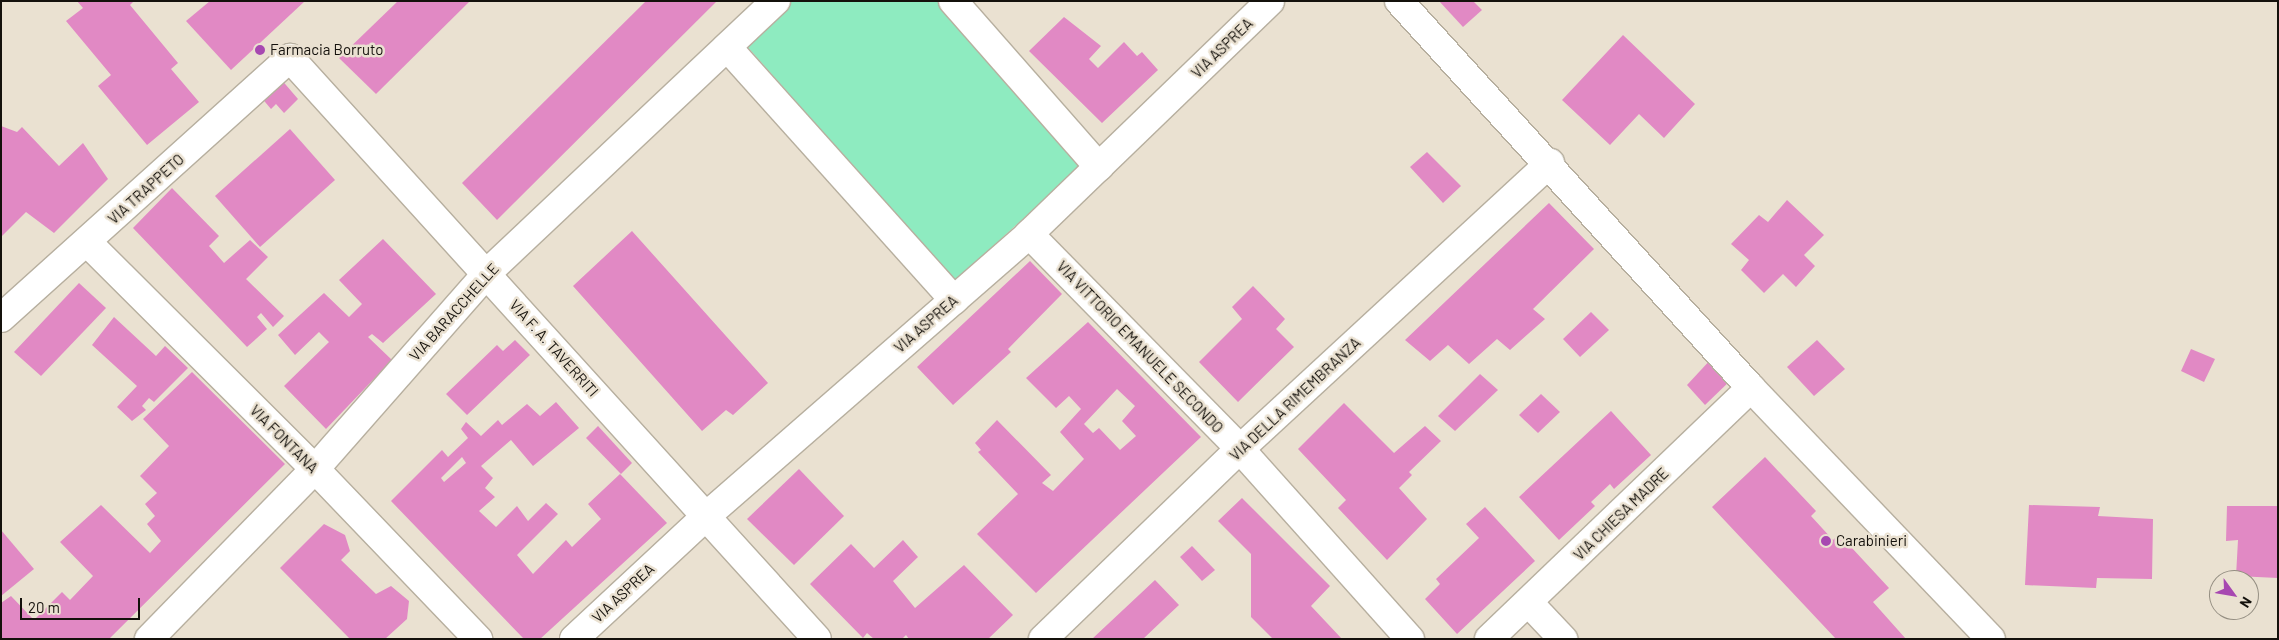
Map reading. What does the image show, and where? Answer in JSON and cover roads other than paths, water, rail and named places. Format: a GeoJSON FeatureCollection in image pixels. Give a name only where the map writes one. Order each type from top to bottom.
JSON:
{"type":"FeatureCollection","features":[{"type":"Feature","properties":{"kind":"street","name":"VIA BARACCHELLE"},"geometry":{"type":"LineString","coordinates":[[149,639],[315,469],[487,273],[776,1]]}},
{"type":"Feature","properties":{"kind":"street"},"geometry":{"type":"LineString","coordinates":[[953,1],[1099,167]]}},
{"type":"Feature","properties":{"kind":"street","name":"VIA ASPREA"},"geometry":{"type":"LineString","coordinates":[[574,639],[704,518],[1029,234],[1270,1]]}},
{"type":"Feature","properties":{"kind":"street"},"geometry":{"type":"LineString","coordinates":[[1398,1],[1550,163],[1751,388],[1990,639]]}},
{"type":"Feature","properties":{"kind":"street"},"geometry":{"type":"LineString","coordinates":[[727,47],[954,300]]}},
{"type":"Feature","properties":{"kind":"street","name":"VIA F. A. TAVERRITI"},"geometry":{"type":"LineString","coordinates":[[290,58],[487,273],[704,518],[817,639]]}},
{"type":"Feature","properties":{"kind":"street","name":"VIA TRAPPETO"},"geometry":{"type":"LineString","coordinates":[[1,318],[290,58]]}},
{"type":"Feature","properties":{"kind":"street","name":"VIA DELLA RIMEMBRANZA"},"geometry":{"type":"LineString","coordinates":[[1043,639],[1240,449],[1550,163]]}},
{"type":"Feature","properties":{"kind":"street","name":"VIA VITTORIO EMANUELE SECONDO"},"geometry":{"type":"LineString","coordinates":[[1029,234],[1240,449],[1410,639]]}},
{"type":"Feature","properties":{"kind":"street","name":"VIA FONTANA"},"geometry":{"type":"LineString","coordinates":[[87,242],[315,469],[478,639]]}},
{"type":"Feature","properties":{"kind":"street","name":"VIA CHIESA MADRE"},"geometry":{"type":"LineString","coordinates":[[1488,639],[1529,603],[1751,388]]}},
{"type":"Feature","properties":{"kind":"street"},"geometry":{"type":"LineString","coordinates":[[1529,603],[1563,639]]}},
{"type":"Feature","properties":{"kind":"place","name":"Farmacia Borruto"},"geometry":{"type":"Point","coordinates":[260,50]}},
{"type":"Feature","properties":{"kind":"place","name":"Carabinieri"},"geometry":{"type":"Point","coordinates":[1826,541]}}]}
